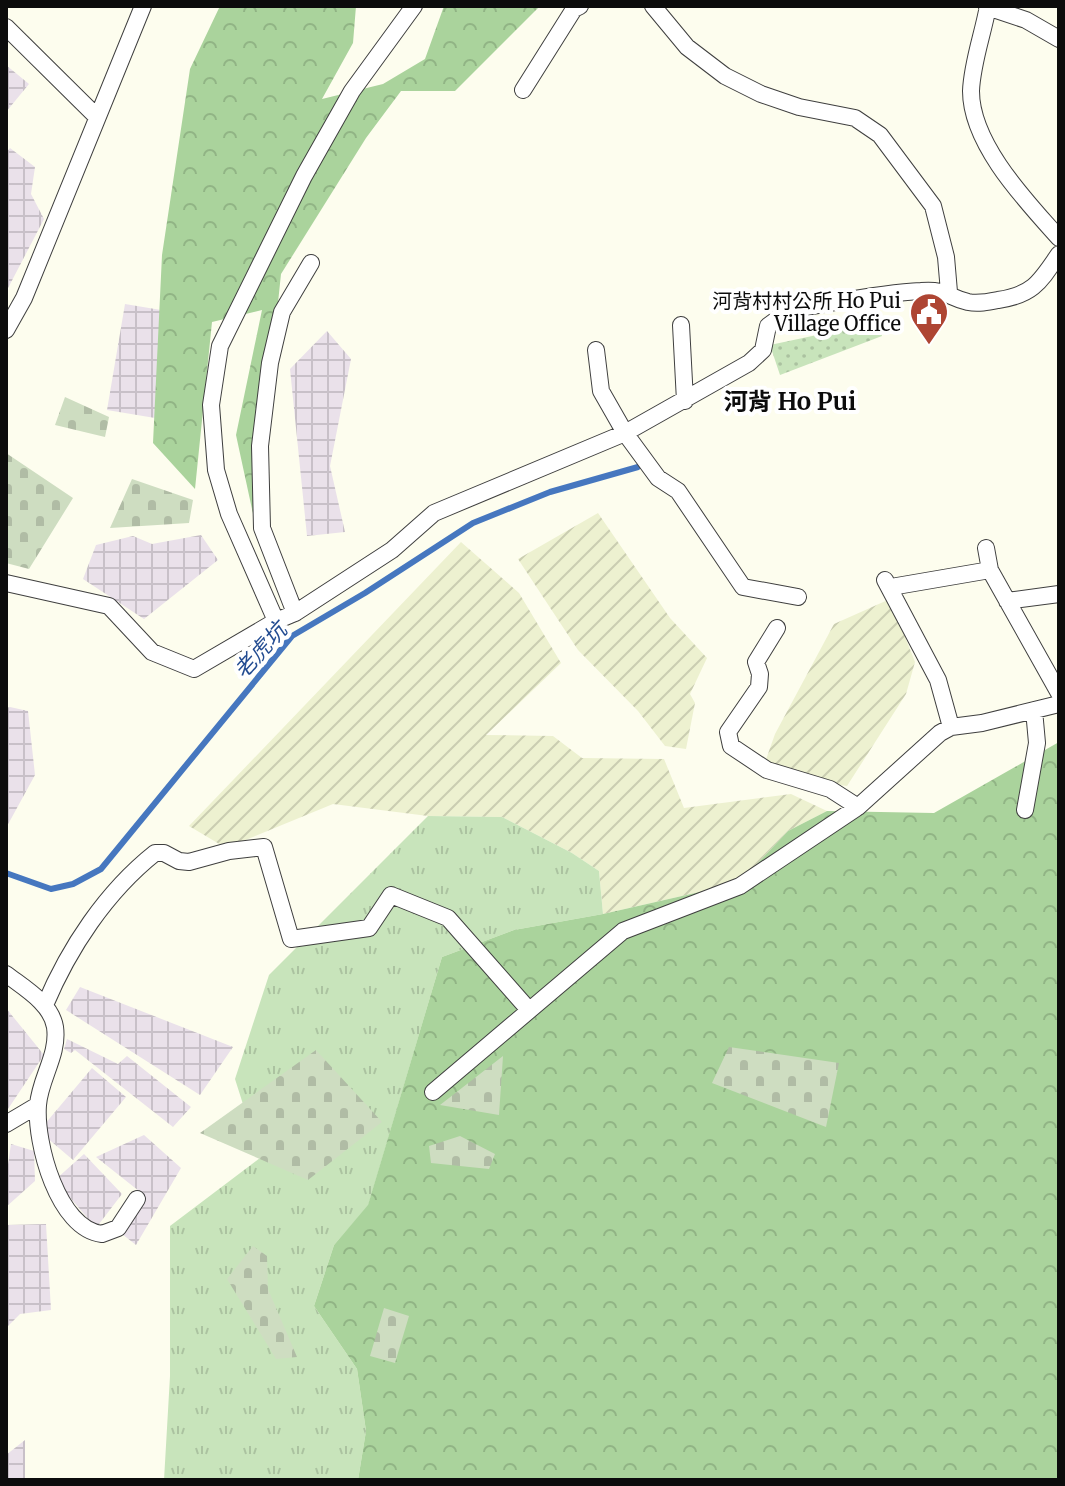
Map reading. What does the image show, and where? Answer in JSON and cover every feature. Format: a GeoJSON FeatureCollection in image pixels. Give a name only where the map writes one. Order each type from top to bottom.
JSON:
{"type":"FeatureCollection","features":[{"type":"Feature","properties":{"kind":"street"},"geometry":{"type":"LineString","coordinates":[[125,6],[135,22]]}},
{"type":"Feature","properties":{"kind":"street"},"geometry":{"type":"LineString","coordinates":[[6,330],[24,298],[143,6]]}},
{"type":"Feature","properties":{"kind":"street"},"geometry":{"type":"LineString","coordinates":[[276,621],[229,514],[216,470],[211,405],[220,346],[310,163],[352,91],[414,6]]}},
{"type":"Feature","properties":{"kind":"street"},"geometry":{"type":"LineString","coordinates":[[523,90],[574,9],[580,6]]}},
{"type":"Feature","properties":{"kind":"street"},"geometry":{"type":"LineString","coordinates":[[653,6],[687,47],[725,76],[761,94],[799,107],[855,118],[880,135],[933,206],[946,257],[949,292]]}},
{"type":"Feature","properties":{"kind":"street"},"geometry":{"type":"LineString","coordinates":[[1059,39],[1030,13],[988,6],[971,91],[978,126],[1008,178],[1059,238]]}},
{"type":"Feature","properties":{"kind":"street"},"geometry":{"type":"LineString","coordinates":[[6,27],[97,117]]}},
{"type":"Feature","properties":{"kind":"street"},"geometry":{"type":"LineString","coordinates":[[6,583],[109,606],[152,652],[194,669],[295,613],[392,550],[434,513],[625,433],[685,401],[757,357],[763,350],[768,326],[787,312],[919,291],[949,292],[957,299],[977,303],[1016,297],[1032,289],[1051,269],[1059,254]]}},
{"type":"Feature","properties":{"kind":"street"},"geometry":{"type":"LineString","coordinates":[[295,613],[262,528],[260,446],[270,363],[282,312],[311,263]]}},
{"type":"Feature","properties":{"kind":"street"},"geometry":{"type":"LineString","coordinates":[[681,325],[685,401]]}},
{"type":"Feature","properties":{"kind":"street"},"geometry":{"type":"LineString","coordinates":[[596,350],[601,391],[625,433],[658,478],[678,491],[743,587],[798,597]]}},
{"type":"Feature","properties":{"kind":"street"},"geometry":{"type":"LineString","coordinates":[[986,548],[990,570],[1059,693]]}},
{"type":"Feature","properties":{"kind":"street"},"geometry":{"type":"LineString","coordinates":[[951,727],[938,680],[888,584],[990,570]]}},
{"type":"Feature","properties":{"kind":"street"},"geometry":{"type":"LineString","coordinates":[[1007,601],[1059,594]]}},
{"type":"Feature","properties":{"kind":"street"},"geometry":{"type":"LineString","coordinates":[[777,628],[756,662],[760,674],[759,687],[728,732],[731,746],[767,770],[830,789],[858,807]]}},
{"type":"Feature","properties":{"kind":"street"},"geometry":{"type":"LineString","coordinates":[[433,1092],[623,931],[740,886],[858,807],[940,733],[951,727],[982,723],[1059,704]]}},
{"type":"Feature","properties":{"kind":"street"},"geometry":{"type":"LineString","coordinates":[[1025,810],[1037,743],[1034,710]]}},
{"type":"Feature","properties":{"kind":"street"},"geometry":{"type":"LineString","coordinates":[[45,1005],[58,975],[98,910],[155,853],[189,862],[229,851],[264,847],[291,939],[369,928],[391,895],[448,918],[529,1010]]}},
{"type":"Feature","properties":{"kind":"street"},"geometry":{"type":"LineString","coordinates":[[6,974],[45,1005],[55,1025],[55,1048],[38,1105],[41,1145],[54,1188],[67,1211],[87,1229],[102,1234],[118,1228],[137,1199]]}},
{"type":"Feature","properties":{"kind":"street"},"geometry":{"type":"LineString","coordinates":[[6,1124],[38,1105]]}},
{"type":"Feature","properties":{"kind":"shaded area"},"geometry":{"type":"Polygon","coordinates":[[[6,65],[29,84],[6,112],[6,65]]]}},
{"type":"Feature","properties":{"kind":"shaded area"},"geometry":{"type":"Polygon","coordinates":[[[10,148],[35,167],[31,194],[44,219],[6,292],[6,153],[10,148]]]}},
{"type":"Feature","properties":{"kind":"shaded area"},"geometry":{"type":"Polygon","coordinates":[[[125,304],[185,314],[167,420],[107,410],[125,304]]]}},
{"type":"Feature","properties":{"kind":"shaded area"},"geometry":{"type":"Polygon","coordinates":[[[327,331],[351,359],[330,466],[345,532],[307,536],[290,369],[327,331]]]}},
{"type":"Feature","properties":{"kind":"shaded area"},"geometry":{"type":"Polygon","coordinates":[[[201,535],[218,560],[144,619],[83,579],[96,545],[133,536],[152,544],[201,535]]]}},
{"type":"Feature","properties":{"kind":"shaded area"},"geometry":{"type":"Polygon","coordinates":[[[6,708],[28,711],[35,775],[6,828],[6,708]]]}},
{"type":"Feature","properties":{"kind":"shaded area"},"geometry":{"type":"Polygon","coordinates":[[[80,987],[233,1047],[200,1095],[66,1010],[80,987]]]}},
{"type":"Feature","properties":{"kind":"shaded area"},"geometry":{"type":"Polygon","coordinates":[[[6,1008],[44,1055],[8,1109],[6,1108],[6,1008]]]}},
{"type":"Feature","properties":{"kind":"shaded area"},"geometry":{"type":"Polygon","coordinates":[[[67,1039],[118,1064],[127,1056],[191,1107],[173,1127],[75,1050],[71,1053],[64,1049],[67,1039]]]}},
{"type":"Feature","properties":{"kind":"shaded area"},"geometry":{"type":"Polygon","coordinates":[[[92,1068],[126,1097],[73,1160],[39,1131],[92,1068]]]}},
{"type":"Feature","properties":{"kind":"shaded area"},"geometry":{"type":"Polygon","coordinates":[[[144,1135],[181,1168],[136,1245],[122,1234],[144,1195],[96,1157],[144,1135]]]}},
{"type":"Feature","properties":{"kind":"shaded area"},"geometry":{"type":"Polygon","coordinates":[[[11,1144],[34,1151],[35,1181],[6,1207],[6,1178],[11,1144]]]}},
{"type":"Feature","properties":{"kind":"shaded area"},"geometry":{"type":"Polygon","coordinates":[[[84,1154],[122,1194],[96,1228],[55,1180],[84,1154]]]}},
{"type":"Feature","properties":{"kind":"shaded area"},"geometry":{"type":"Polygon","coordinates":[[[46,1224],[51,1310],[20,1314],[6,1328],[6,1225],[46,1224]]]}},
{"type":"Feature","properties":{"kind":"shaded area"},"geometry":{"type":"Polygon","coordinates":[[[25,1440],[25,1480],[6,1480],[6,1455],[25,1440]]]}},
{"type":"Feature","properties":{"kind":"green space"},"geometry":{"type":"Polygon","coordinates":[[[220,6],[356,6],[353,43],[322,99],[383,84],[425,59],[444,6],[540,6],[455,91],[401,91],[366,138],[281,274],[255,523],[236,435],[262,310],[212,322],[195,489],[153,443],[162,255],[190,69],[220,6]]]}},
{"type":"Feature","properties":{"kind":"green space"},"geometry":{"type":"Polygon","coordinates":[[[878,322],[882,336],[780,375],[770,345],[878,322]]]}},
{"type":"Feature","properties":{"kind":"green space"},"geometry":{"type":"Polygon","coordinates":[[[65,397],[109,417],[105,437],[55,425],[65,397]]]}},
{"type":"Feature","properties":{"kind":"green space"},"geometry":{"type":"Polygon","coordinates":[[[6,453],[73,498],[29,569],[6,563],[6,453]]]}},
{"type":"Feature","properties":{"kind":"green space"},"geometry":{"type":"Polygon","coordinates":[[[132,479],[193,500],[189,523],[110,528],[132,479]]]}},
{"type":"Feature","properties":{"kind":"green space"},"geometry":{"type":"Polygon","coordinates":[[[598,513],[670,618],[707,658],[690,694],[695,703],[686,749],[665,746],[638,711],[578,650],[518,559],[598,513]]]}},
{"type":"Feature","properties":{"kind":"green space"},"geometry":{"type":"Polygon","coordinates":[[[461,542],[519,593],[561,663],[486,735],[553,736],[582,758],[664,759],[684,808],[791,794],[827,811],[788,831],[739,883],[603,914],[599,871],[572,853],[502,817],[428,816],[333,804],[226,848],[189,826],[461,542]]]}},
{"type":"Feature","properties":{"kind":"green space"},"geometry":{"type":"Polygon","coordinates":[[[890,599],[915,662],[906,694],[847,786],[805,781],[763,768],[775,734],[834,624],[890,599]]]}},
{"type":"Feature","properties":{"kind":"green space"},"geometry":{"type":"Polygon","coordinates":[[[1059,742],[1059,1480],[358,1480],[366,1431],[357,1369],[314,1306],[334,1245],[368,1205],[442,957],[514,930],[603,914],[739,883],[788,831],[827,811],[934,813],[1059,742]]]}},
{"type":"Feature","properties":{"kind":"green space"},"geometry":{"type":"Polygon","coordinates":[[[428,816],[502,817],[572,853],[599,871],[603,914],[514,930],[442,957],[368,1206],[334,1245],[314,1306],[357,1369],[366,1431],[358,1480],[164,1480],[170,1376],[170,1226],[260,1158],[235,1079],[269,975],[428,816]]]}},
{"type":"Feature","properties":{"kind":"green space"},"geometry":{"type":"Polygon","coordinates":[[[729,1047],[839,1063],[826,1127],[712,1083],[729,1047]]]}},
{"type":"Feature","properties":{"kind":"green space"},"geometry":{"type":"Polygon","coordinates":[[[316,1050],[382,1122],[308,1180],[200,1133],[316,1050]]]}},
{"type":"Feature","properties":{"kind":"green space"},"geometry":{"type":"Polygon","coordinates":[[[503,1056],[499,1115],[440,1105],[503,1056]]]}},
{"type":"Feature","properties":{"kind":"green space"},"geometry":{"type":"Polygon","coordinates":[[[460,1136],[495,1154],[489,1169],[431,1163],[429,1146],[460,1136]]]}},
{"type":"Feature","properties":{"kind":"green space"},"geometry":{"type":"Polygon","coordinates":[[[253,1246],[267,1256],[268,1289],[297,1357],[276,1359],[227,1279],[253,1246]]]}},
{"type":"Feature","properties":{"kind":"green space"},"geometry":{"type":"Polygon","coordinates":[[[384,1308],[409,1316],[395,1363],[370,1356],[384,1308]]]}},
{"type":"Feature","properties":{"kind":"waterway","name":"老虎坑"},"geometry":{"type":"LineString","coordinates":[[6,873],[51,889],[73,884],[101,869],[292,636],[473,523],[550,492],[638,467]]}},
{"type":"Feature","properties":{"kind":"place","name":"河背村村公所 Ho Pui Village Office"},"geometry":{"type":"Point","coordinates":[929,346]}},
{"type":"Feature","properties":{"kind":"district","name":"河背 Ho Pui"},"geometry":{"type":"Point","coordinates":[790,401]}}]}
